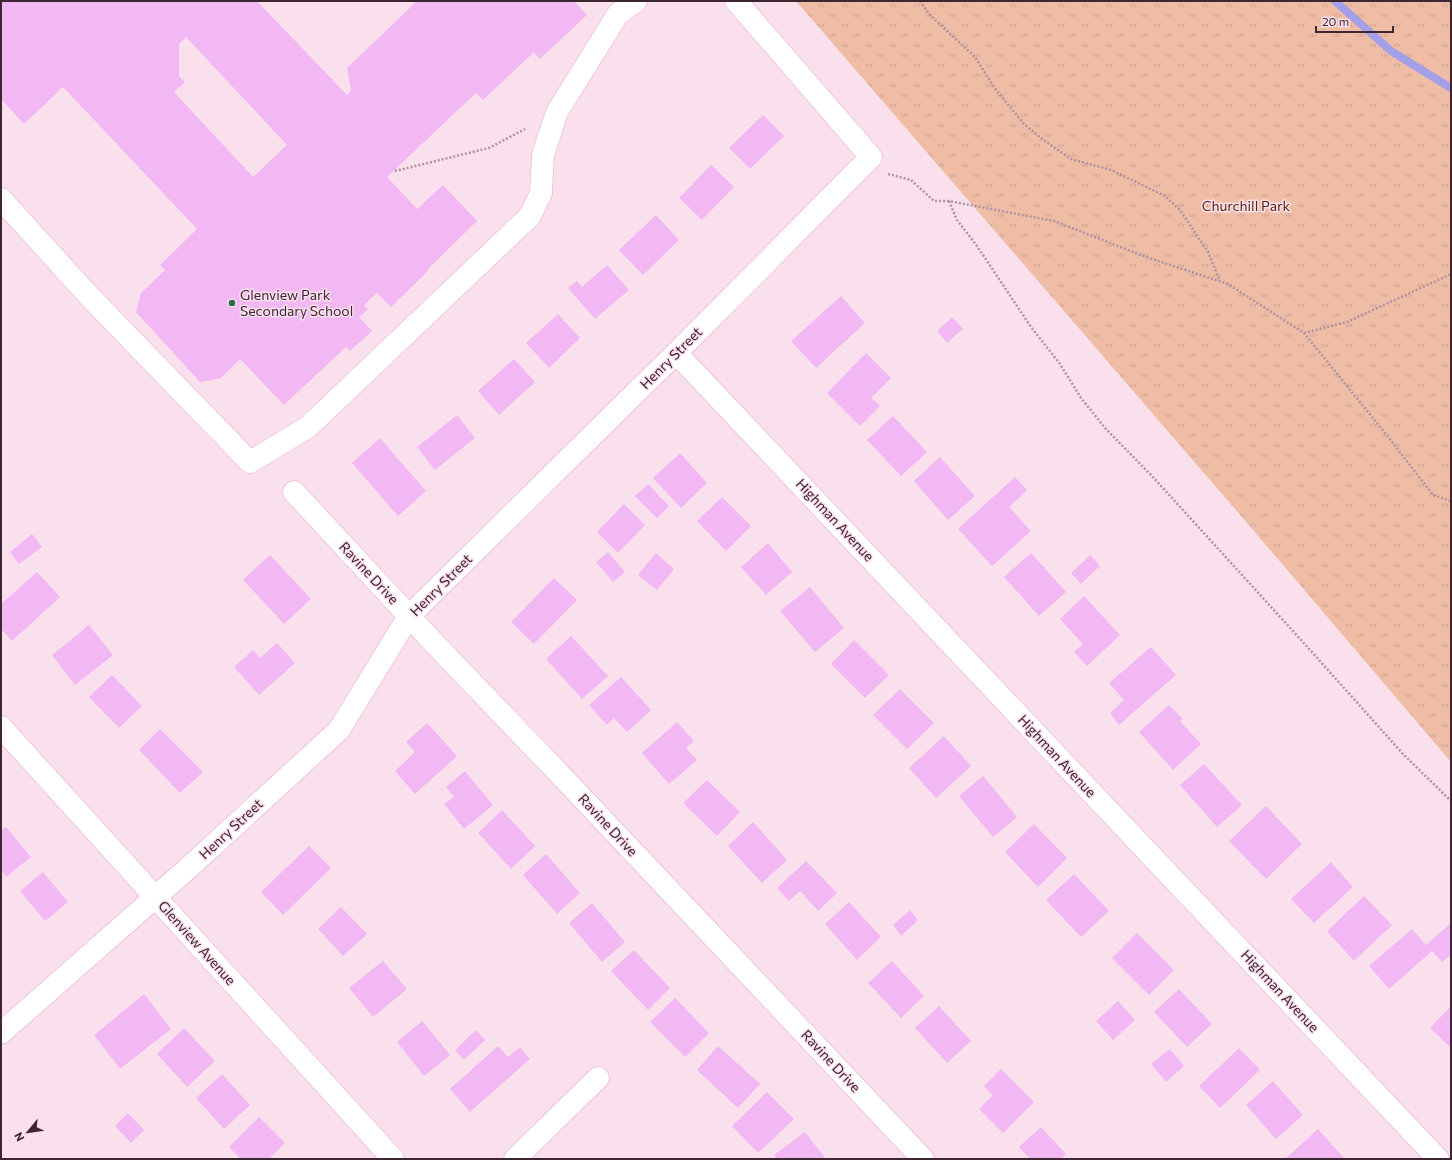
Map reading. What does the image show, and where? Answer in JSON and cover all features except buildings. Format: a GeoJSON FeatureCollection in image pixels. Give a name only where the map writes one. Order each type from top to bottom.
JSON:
{"type":"FeatureCollection","features":[{"type":"Feature","properties":{"kind":"street"},"geometry":{"type":"LineString","coordinates":[[1,198],[90,297],[250,462],[308,427],[530,216],[541,193],[542,155],[557,112],[618,14],[636,1]]}},
{"type":"Feature","properties":{"kind":"street"},"geometry":{"type":"LineString","coordinates":[[736,1],[871,157]]}},
{"type":"Feature","properties":{"kind":"street","name":"Henry Street"},"geometry":{"type":"LineString","coordinates":[[1,1033],[185,871],[339,730],[409,616],[676,353],[871,157]]}},
{"type":"Feature","properties":{"kind":"street","name":"Highman Avenue"},"geometry":{"type":"LineString","coordinates":[[676,353],[1438,1159]]}},
{"type":"Feature","properties":{"kind":"street","name":"Ravine Drive"},"geometry":{"type":"LineString","coordinates":[[294,492],[409,616],[923,1159]]}},
{"type":"Feature","properties":{"kind":"street","name":"Glenview Avenue"},"geometry":{"type":"LineString","coordinates":[[1,727],[393,1159]]}},
{"type":"Feature","properties":{"kind":"street"},"geometry":{"type":"LineString","coordinates":[[515,1159],[598,1078]]}},
{"type":"Feature","properties":{"kind":"path"},"geometry":{"type":"LineString","coordinates":[[920,1],[929,14],[975,56],[996,90],[1024,124],[1042,140],[1071,159],[1111,170],[1165,196],[1180,210],[1208,252],[1220,281]]}},
{"type":"Feature","properties":{"kind":"path"},"geometry":{"type":"LineString","coordinates":[[395,171],[489,148],[557,112]]}},
{"type":"Feature","properties":{"kind":"path"},"geometry":{"type":"LineString","coordinates":[[871,157],[882,172],[911,180],[934,201],[949,201],[1054,221],[1146,257],[1228,284],[1304,333],[1432,494],[1451,501]]}},
{"type":"Feature","properties":{"kind":"path"},"geometry":{"type":"LineString","coordinates":[[949,201],[957,220],[977,246],[1031,327],[1060,364],[1081,398],[1105,428],[1152,476],[1403,754],[1451,801]]}},
{"type":"Feature","properties":{"kind":"path"},"geometry":{"type":"LineString","coordinates":[[1304,333],[1347,322],[1451,274]]}},
{"type":"Feature","properties":{"kind":"green space","name":"Churchill Park"},"geometry":{"type":"Polygon","coordinates":[[[796,1],[1451,1],[1451,762],[1248,524],[796,1]]]}},
{"type":"Feature","properties":{"kind":"waterway"},"geometry":{"type":"LineString","coordinates":[[1335,1],[1391,51],[1451,88]]}},
{"type":"Feature","properties":{"kind":"place","name":"Glenview Park Secondary School"},"geometry":{"type":"Point","coordinates":[232,303]}}]}
